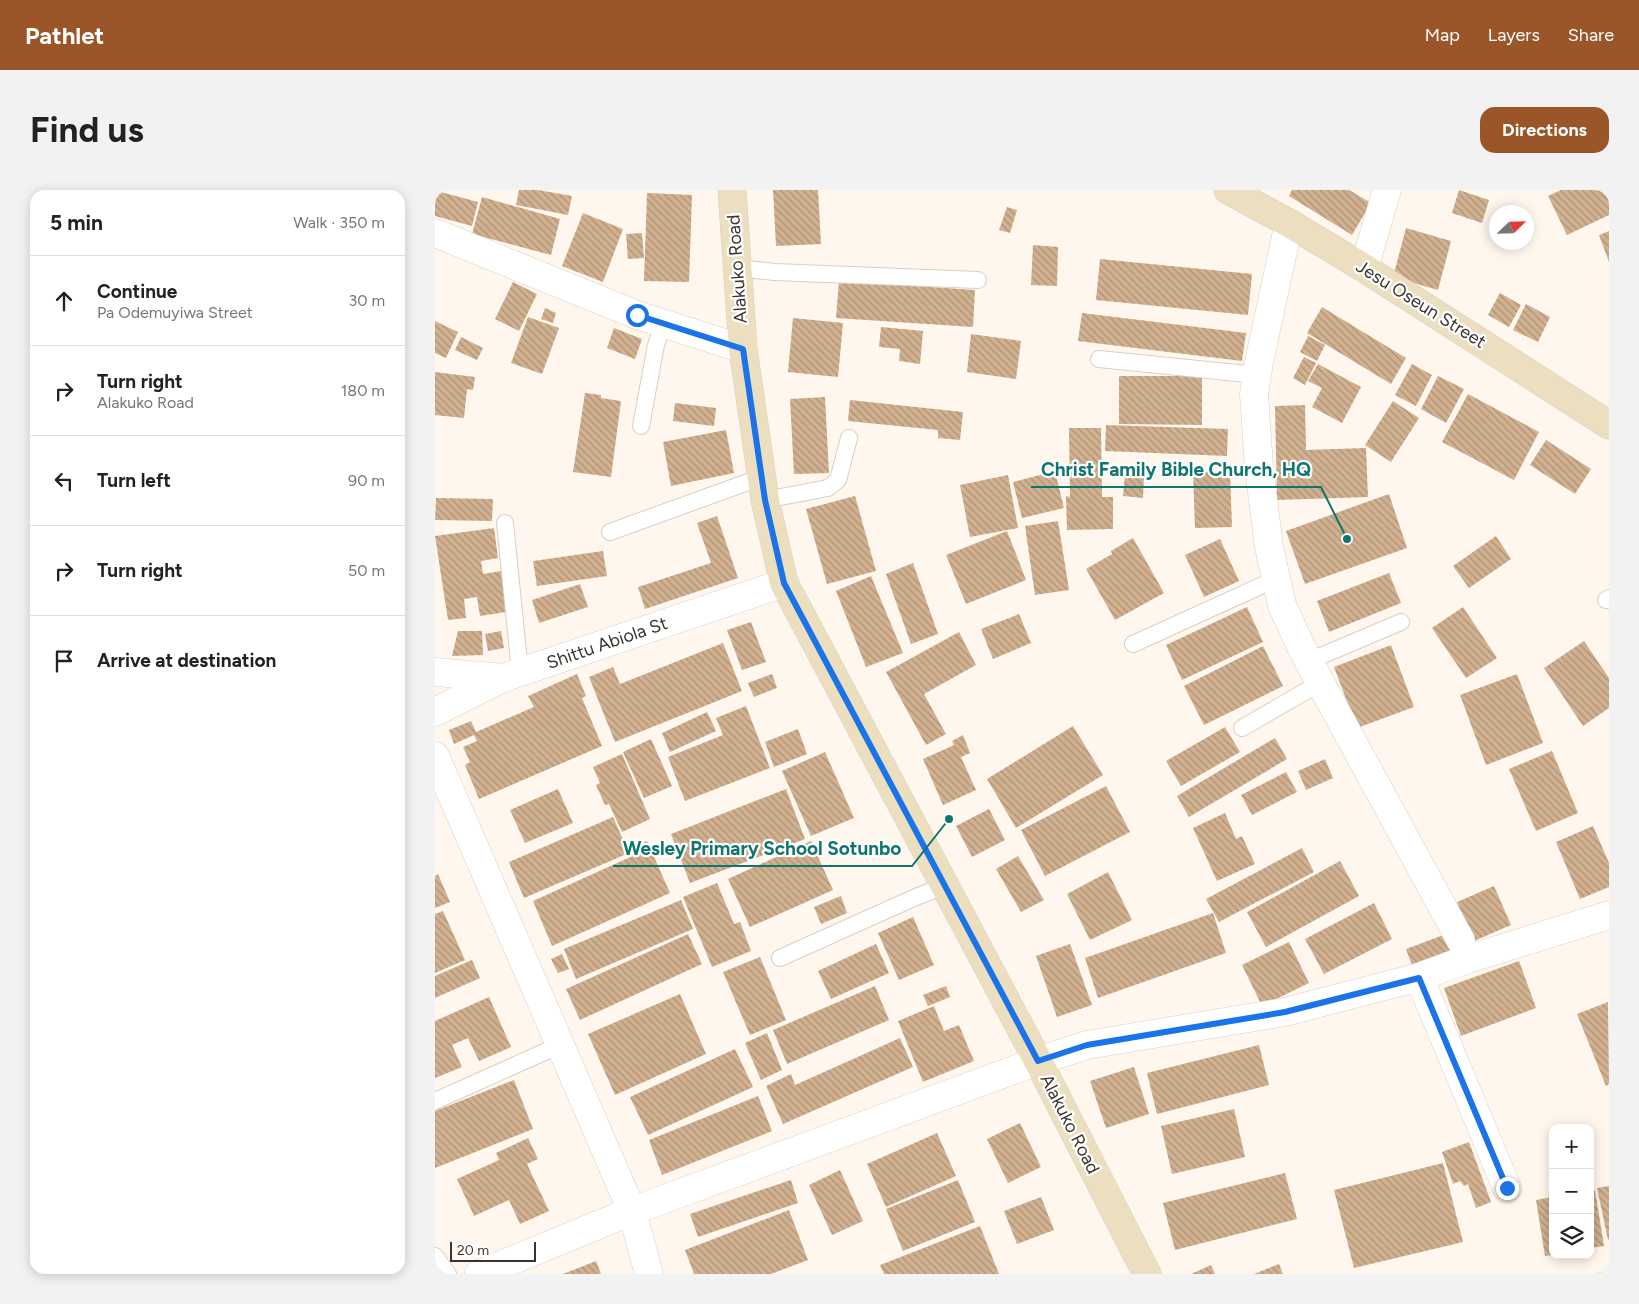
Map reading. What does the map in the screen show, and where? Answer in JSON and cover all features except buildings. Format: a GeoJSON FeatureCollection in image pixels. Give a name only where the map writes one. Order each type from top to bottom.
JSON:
{"type":"FeatureCollection","features":[{"type":"Feature","properties":{"kind":"main road","name":"Alakuko Road"},"geometry":{"type":"LineString","coordinates":[[732,190],[743,349],[763,489],[784,583],[1038,1061],[1147,1274]]}},
{"type":"Feature","properties":{"kind":"main road","name":"Jesu Oseun Street"},"geometry":{"type":"LineString","coordinates":[[1228,190],[1289,222],[1364,268],[1609,425]]}},
{"type":"Feature","properties":{"kind":"street"},"geometry":{"type":"LineString","coordinates":[[1364,268],[1383,192]]}},
{"type":"Feature","properties":{"kind":"street"},"geometry":{"type":"LineString","coordinates":[[1289,222],[1254,394],[1259,467],[1269,547],[1276,578],[1283,605],[1315,672],[1461,941]]}},
{"type":"Feature","properties":{"kind":"street"},"geometry":{"type":"LineString","coordinates":[[435,233],[637,315],[743,349]]}},
{"type":"Feature","properties":{"kind":"street","name":"Shittu Abiola St"},"geometry":{"type":"LineString","coordinates":[[435,712],[511,675],[784,583]]}},
{"type":"Feature","properties":{"kind":"street"},"geometry":{"type":"LineString","coordinates":[[435,672],[511,675]]}},
{"type":"Feature","properties":{"kind":"street"},"geometry":{"type":"LineString","coordinates":[[435,756],[631,1211],[649,1274]]}},
{"type":"Feature","properties":{"kind":"street"},"geometry":{"type":"LineString","coordinates":[[479,1274],[631,1211],[1038,1061],[1087,1045],[1285,1012],[1419,978],[1468,960],[1609,916]]}},
{"type":"Feature","properties":{"kind":"street"},"geometry":{"type":"LineString","coordinates":[[1419,978],[1507,1188]]}},
{"type":"Feature","properties":{"kind":"lane"},"geometry":{"type":"LineString","coordinates":[[737,268],[775,272],[978,280]]}},
{"type":"Feature","properties":{"kind":"lane"},"geometry":{"type":"LineString","coordinates":[[641,426],[656,345],[663,324]]}},
{"type":"Feature","properties":{"kind":"lane"},"geometry":{"type":"LineString","coordinates":[[1099,359],[1257,375]]}},
{"type":"Feature","properties":{"kind":"lane"},"geometry":{"type":"LineString","coordinates":[[610,532],[763,489],[829,488],[837,480],[849,438]]}},
{"type":"Feature","properties":{"kind":"lane"},"geometry":{"type":"LineString","coordinates":[[505,524],[511,675]]}},
{"type":"Feature","properties":{"kind":"lane"},"geometry":{"type":"LineString","coordinates":[[1133,644],[1276,578]]}},
{"type":"Feature","properties":{"kind":"lane"},"geometry":{"type":"LineString","coordinates":[[1242,728],[1315,672],[1401,622]]}},
{"type":"Feature","properties":{"kind":"lane"},"geometry":{"type":"LineString","coordinates":[[780,958],[915,897],[945,886]]}},
{"type":"Feature","properties":{"kind":"lane"},"geometry":{"type":"LineString","coordinates":[[435,1101],[560,1045]]}},
{"type":"Feature","properties":{"kind":"lane"},"geometry":{"type":"LineString","coordinates":[[435,1256],[448,1274]]}},
{"type":"Feature","properties":{"kind":"place","name":"Christ Family Bible Church, HQ"},"geometry":{"type":"Point","coordinates":[1347,539]}},
{"type":"Feature","properties":{"kind":"place","name":"Wesley Primary School Sotunbo"},"geometry":{"type":"Point","coordinates":[949,819]}},
{"type":"Feature","properties":{"kind":"route"},"geometry":{"type":"LineString","coordinates":[[637,315],[743,349],[765,500],[784,583],[1038,1061],[1087,1045],[1285,1012],[1419,978],[1507,1188]]}}]}
